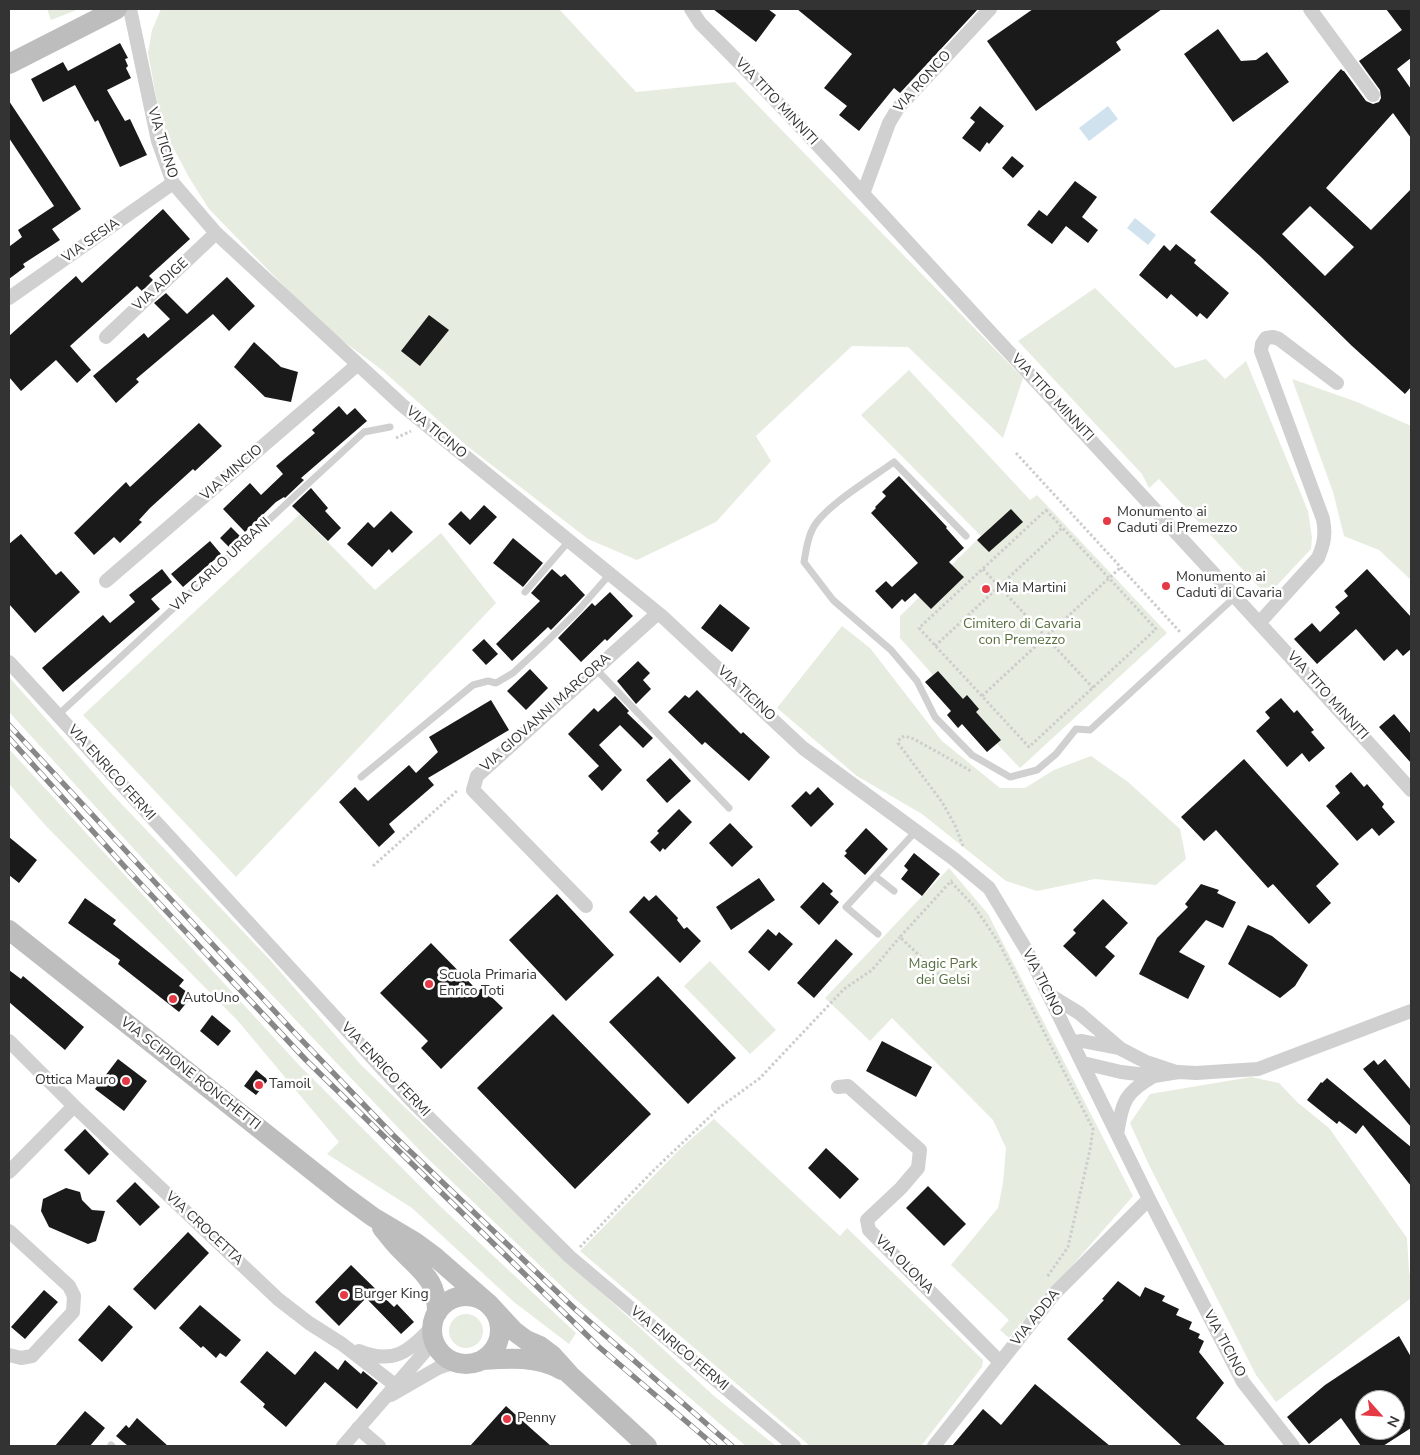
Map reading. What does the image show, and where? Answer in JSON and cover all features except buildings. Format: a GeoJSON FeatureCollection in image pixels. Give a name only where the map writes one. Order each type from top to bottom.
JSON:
{"type":"FeatureCollection","features":[{"type":"Feature","properties":{"kind":"main road"},"geometry":{"type":"LineString","coordinates":[[9,64],[117,9]]}},
{"type":"Feature","properties":{"kind":"main road","name":"VIA SCIPIONE RONCHETTI"},"geometry":{"type":"LineString","coordinates":[[10,934],[372,1217],[416,1242],[489,1304],[514,1331],[545,1350],[647,1446]]}},
{"type":"Feature","properties":{"kind":"main road","name":"VIA SCIPIONE RONCHETTI"},"geometry":{"type":"LineString","coordinates":[[372,1217],[394,1243],[427,1276],[432,1287],[434,1327]]}},
{"type":"Feature","properties":{"kind":"main road"},"geometry":{"type":"LineString","coordinates":[[460,1296],[475,1297],[489,1304],[498,1318],[500,1333],[495,1349],[482,1360],[469,1364],[455,1362],[443,1355],[434,1327],[445,1303],[460,1296]]}},
{"type":"Feature","properties":{"kind":"main road","name":"VIA SCIPIONE RONCHETTI"},"geometry":{"type":"LineString","coordinates":[[482,1360],[537,1361],[551,1364],[570,1375]]}},
{"type":"Feature","properties":{"kind":"street","name":"VIA TICINO"},"geometry":{"type":"LineString","coordinates":[[130,9],[158,140],[173,183],[216,233],[357,365],[424,423],[658,613],[804,748],[960,864],[989,888],[1027,951],[1148,1199],[1243,1382],[1293,1446]]}},
{"type":"Feature","properties":{"kind":"street","name":"VIA TITO MINNITI"},"geometry":{"type":"LineString","coordinates":[[691,9],[700,23],[863,194],[1236,596],[1411,790]]}},
{"type":"Feature","properties":{"kind":"street","name":"VIA RONCO"},"geometry":{"type":"LineString","coordinates":[[863,194],[886,129],[898,108],[990,9]]}},
{"type":"Feature","properties":{"kind":"street"},"geometry":{"type":"LineString","coordinates":[[1310,9],[1373,95]]}},
{"type":"Feature","properties":{"kind":"street","name":"VIA SESIA"},"geometry":{"type":"LineString","coordinates":[[9,298],[173,183]]}},
{"type":"Feature","properties":{"kind":"street","name":"VIA ADIGE"},"geometry":{"type":"LineString","coordinates":[[106,337],[216,233]]}},
{"type":"Feature","properties":{"kind":"street"},"geometry":{"type":"LineString","coordinates":[[1260,622],[1318,558],[1326,532],[1323,519],[1261,351],[1262,344],[1266,338],[1273,337],[1279,339],[1337,383]]}},
{"type":"Feature","properties":{"kind":"street","name":"VIA MINCIO"},"geometry":{"type":"LineString","coordinates":[[106,581],[357,365]]}},
{"type":"Feature","properties":{"kind":"street","name":"VIA GIOVANNI MARCORA"},"geometry":{"type":"LineString","coordinates":[[586,906],[473,790],[477,776],[658,613]]}},
{"type":"Feature","properties":{"kind":"street","name":"VIA ENRICO FERMI"},"geometry":{"type":"LineString","coordinates":[[9,662],[412,1101],[570,1256],[794,1446]]}},
{"type":"Feature","properties":{"kind":"street"},"geometry":{"type":"LineString","coordinates":[[1048,994],[1079,1013],[1121,1049],[1146,1062],[1179,1072]]}},
{"type":"Feature","properties":{"kind":"street"},"geometry":{"type":"LineString","coordinates":[[1082,1064],[1154,1076],[1179,1072],[1196,1073],[1258,1069],[1411,1011]]}},
{"type":"Feature","properties":{"kind":"street","name":"VIA CROCETTA"},"geometry":{"type":"LineString","coordinates":[[9,1041],[74,1106],[278,1299],[309,1323],[342,1344],[394,1385]]}},
{"type":"Feature","properties":{"kind":"street"},"geometry":{"type":"LineString","coordinates":[[1072,1042],[1082,1041],[1121,1049]]}},
{"type":"Feature","properties":{"kind":"street"},"geometry":{"type":"LineString","coordinates":[[1117,1134],[1122,1110],[1130,1092],[1154,1076]]}},
{"type":"Feature","properties":{"kind":"street","name":"VIA OLONA"},"geometry":{"type":"LineString","coordinates":[[838,1087],[848,1086],[920,1150],[918,1168],[901,1188],[867,1220],[869,1230],[1000,1362]]}},
{"type":"Feature","properties":{"kind":"street"},"geometry":{"type":"LineString","coordinates":[[9,1172],[74,1106]]}},
{"type":"Feature","properties":{"kind":"street","name":"VIA ADDA"},"geometry":{"type":"LineString","coordinates":[[934,1446],[1054,1293],[1148,1199]]}},
{"type":"Feature","properties":{"kind":"street"},"geometry":{"type":"LineString","coordinates":[[9,1231],[69,1286],[74,1296],[73,1312],[32,1356],[21,1358],[9,1356]]}},
{"type":"Feature","properties":{"kind":"street"},"geometry":{"type":"LineString","coordinates":[[342,1446],[384,1399],[434,1327]]}},
{"type":"Feature","properties":{"kind":"street","name":"VIA CROCETTA"},"geometry":{"type":"LineString","coordinates":[[342,1344],[372,1356],[398,1355],[419,1341],[434,1327]]}},
{"type":"Feature","properties":{"kind":"street"},"geometry":{"type":"LineString","coordinates":[[384,1399],[438,1368],[455,1362]]}},
{"type":"Feature","properties":{"kind":"street"},"geometry":{"type":"LineString","coordinates":[[358,1428],[379,1446]]}},
{"type":"Feature","properties":{"kind":"lane","name":"VIA CARLO URBANI"},"geometry":{"type":"LineString","coordinates":[[58,715],[364,432],[390,427]]}},
{"type":"Feature","properties":{"kind":"lane"},"geometry":{"type":"LineString","coordinates":[[966,536],[894,462],[828,510],[813,528],[807,543],[804,562],[833,600],[891,650],[902,662],[917,680],[935,717],[972,755],[1010,777],[1037,770],[1056,754],[1076,730],[1090,730],[1236,596]]}},
{"type":"Feature","properties":{"kind":"lane"},"geometry":{"type":"LineString","coordinates":[[525,592],[569,540]]}},
{"type":"Feature","properties":{"kind":"lane"},"geometry":{"type":"LineString","coordinates":[[361,777],[473,685],[488,681],[496,683],[512,673],[576,613],[610,574]]}},
{"type":"Feature","properties":{"kind":"lane"},"geometry":{"type":"LineString","coordinates":[[596,668],[729,808]]}},
{"type":"Feature","properties":{"kind":"lane"},"geometry":{"type":"LineString","coordinates":[[878,934],[846,907],[916,831]]}},
{"type":"Feature","properties":{"kind":"lane"},"geometry":{"type":"LineString","coordinates":[[875,876],[894,891]]}},
{"type":"Feature","properties":{"kind":"path"},"geometry":{"type":"LineString","coordinates":[[390,439],[399,438],[424,423]]}},
{"type":"Feature","properties":{"kind":"path"},"geometry":{"type":"LineString","coordinates":[[1016,453],[1188,640]]}},
{"type":"Feature","properties":{"kind":"path"},"geometry":{"type":"LineString","coordinates":[[1046,510],[1156,629],[1029,747],[919,628],[983,569],[1046,510]]}},
{"type":"Feature","properties":{"kind":"path"},"geometry":{"type":"LineString","coordinates":[[935,646],[1062,528]]}},
{"type":"Feature","properties":{"kind":"path"},"geometry":{"type":"LineString","coordinates":[[982,696],[1120,567]]}},
{"type":"Feature","properties":{"kind":"path"},"geometry":{"type":"LineString","coordinates":[[983,569],[1093,688]]}},
{"type":"Feature","properties":{"kind":"path"},"geometry":{"type":"LineString","coordinates":[[570,1256],[654,1170],[719,1108],[760,1078],[844,989],[872,970],[950,882],[960,864],[964,849],[955,825],[942,802],[898,743],[900,738],[905,736],[914,739],[964,768],[978,773]]}},
{"type":"Feature","properties":{"kind":"path"},"geometry":{"type":"LineString","coordinates":[[373,866],[465,784],[477,776]]}},
{"type":"Feature","properties":{"kind":"path"},"geometry":{"type":"LineString","coordinates":[[950,882],[974,906],[999,943],[1093,1129],[1068,1247],[1043,1282]]}},
{"type":"Feature","properties":{"kind":"path"},"geometry":{"type":"LineString","coordinates":[[900,937],[944,978]]}},
{"type":"Feature","properties":{"kind":"green space"},"geometry":{"type":"Polygon","coordinates":[[[47,9],[79,9],[51,20],[47,9]]]}},
{"type":"Feature","properties":{"kind":"green space"},"geometry":{"type":"Polygon","coordinates":[[[161,9],[559,9],[636,92],[735,82],[1023,378],[1003,438],[908,347],[852,346],[756,436],[771,461],[716,522],[637,560],[588,539],[467,446],[382,370],[343,341],[309,312],[209,209],[170,142],[159,112],[148,53],[152,30],[161,9]]]}},
{"type":"Feature","properties":{"kind":"green space"},"geometry":{"type":"Polygon","coordinates":[[[1095,288],[1175,368],[1206,359],[1225,379],[1246,361],[1308,511],[1312,538],[1311,549],[1267,596],[1159,479],[1149,488],[1142,474],[1018,341],[1095,288]]]}},
{"type":"Feature","properties":{"kind":"green space","name":"Cimitero di Cavaria con Premezzo"},"geometry":{"type":"Polygon","coordinates":[[[909,370],[1030,500],[1037,495],[1167,633],[1020,768],[997,744],[987,752],[963,724],[958,728],[947,715],[951,711],[925,682],[933,675],[900,638],[900,616],[981,536],[861,415],[909,370]]]}},
{"type":"Feature","properties":{"kind":"green space"},"geometry":{"type":"Polygon","coordinates":[[[1292,379],[1357,402],[1411,426],[1411,580],[1379,550],[1344,536],[1333,492],[1292,379]]]}},
{"type":"Feature","properties":{"kind":"green space"},"geometry":{"type":"Polygon","coordinates":[[[300,514],[375,590],[441,533],[496,603],[236,877],[83,715],[300,514]]]}},
{"type":"Feature","properties":{"kind":"green space"},"geometry":{"type":"Polygon","coordinates":[[[842,626],[870,648],[942,741],[1000,788],[1025,788],[1054,770],[1091,756],[1128,782],[1180,829],[1186,859],[1156,885],[1095,879],[1037,891],[1006,881],[922,814],[857,776],[777,708],[842,626]]]}},
{"type":"Feature","properties":{"kind":"green space"},"geometry":{"type":"Polygon","coordinates":[[[9,677],[113,795],[271,961],[362,1066],[473,1173],[714,1396],[776,1446],[746,1446],[574,1298],[425,1156],[154,871],[9,712],[9,677]]]}},
{"type":"Feature","properties":{"kind":"green space"},"geometry":{"type":"Polygon","coordinates":[[[9,749],[299,1065],[441,1207],[576,1333],[569,1344],[514,1302],[412,1208],[327,1154],[339,1142],[238,1021],[46,826],[9,784],[9,749]]]}},
{"type":"Feature","properties":{"kind":"green space","name":"Magic Park dei Gelsi"},"geometry":{"type":"Polygon","coordinates":[[[949,868],[988,914],[1133,1196],[1009,1338],[1000,1330],[1009,1320],[951,1265],[998,1208],[1003,1183],[1006,1148],[993,1120],[892,1018],[870,1041],[825,998],[949,868]]]}},
{"type":"Feature","properties":{"kind":"green space"},"geometry":{"type":"Polygon","coordinates":[[[710,961],[776,1030],[750,1054],[684,986],[710,961]]]}},
{"type":"Feature","properties":{"kind":"green space"},"geometry":{"type":"Polygon","coordinates":[[[1251,1077],[1279,1083],[1297,1102],[1329,1128],[1407,1238],[1411,1277],[1411,1298],[1276,1402],[1256,1375],[1149,1165],[1130,1123],[1150,1094],[1251,1077]]]}},
{"type":"Feature","properties":{"kind":"green space"},"geometry":{"type":"Polygon","coordinates":[[[714,1119],[840,1236],[847,1228],[983,1360],[982,1367],[921,1446],[810,1446],[580,1251],[682,1147],[714,1119]]]}},
{"type":"Feature","properties":{"kind":"green space"},"geometry":{"type":"Polygon","coordinates":[[[466,1314],[478,1319],[483,1331],[478,1343],[466,1348],[454,1343],[449,1331],[454,1319],[466,1314]]]}},
{"type":"Feature","properties":{"kind":"water"},"geometry":{"type":"Polygon","coordinates":[[[1108,106],[1118,119],[1089,141],[1079,128],[1108,106]]]}},
{"type":"Feature","properties":{"kind":"water"},"geometry":{"type":"Polygon","coordinates":[[[1135,218],[1156,235],[1148,245],[1127,228],[1135,218]]]}},
{"type":"Feature","properties":{"kind":"railway"},"geometry":{"type":"LineString","coordinates":[[9,725],[293,1031],[393,1135],[575,1309],[732,1446]]}},
{"type":"Feature","properties":{"kind":"railway"},"geometry":{"type":"LineString","coordinates":[[9,738],[125,867],[306,1060],[599,1347],[715,1446]]}},
{"type":"Feature","properties":{"kind":"place","name":"Monumento ai Caduti di Premezzo"},"geometry":{"type":"Point","coordinates":[1107,521]}},
{"type":"Feature","properties":{"kind":"place","name":"Monumento ai Caduti di Cavaria"},"geometry":{"type":"Point","coordinates":[1166,586]}},
{"type":"Feature","properties":{"kind":"place","name":"Mia Martini"},"geometry":{"type":"Point","coordinates":[986,589]}},
{"type":"Feature","properties":{"kind":"place","name":"Scuola Primaria Enrico Toti"},"geometry":{"type":"Point","coordinates":[429,984]}},
{"type":"Feature","properties":{"kind":"place","name":"AutoUno"},"geometry":{"type":"Point","coordinates":[173,999]}},
{"type":"Feature","properties":{"kind":"place","name":"Ottica Mauro"},"geometry":{"type":"Point","coordinates":[126,1081]}},
{"type":"Feature","properties":{"kind":"place","name":"Tamoil"},"geometry":{"type":"Point","coordinates":[259,1085]}},
{"type":"Feature","properties":{"kind":"place","name":"Burger King"},"geometry":{"type":"Point","coordinates":[344,1295]}},
{"type":"Feature","properties":{"kind":"place","name":"Penny"},"geometry":{"type":"Point","coordinates":[507,1419]}}]}
